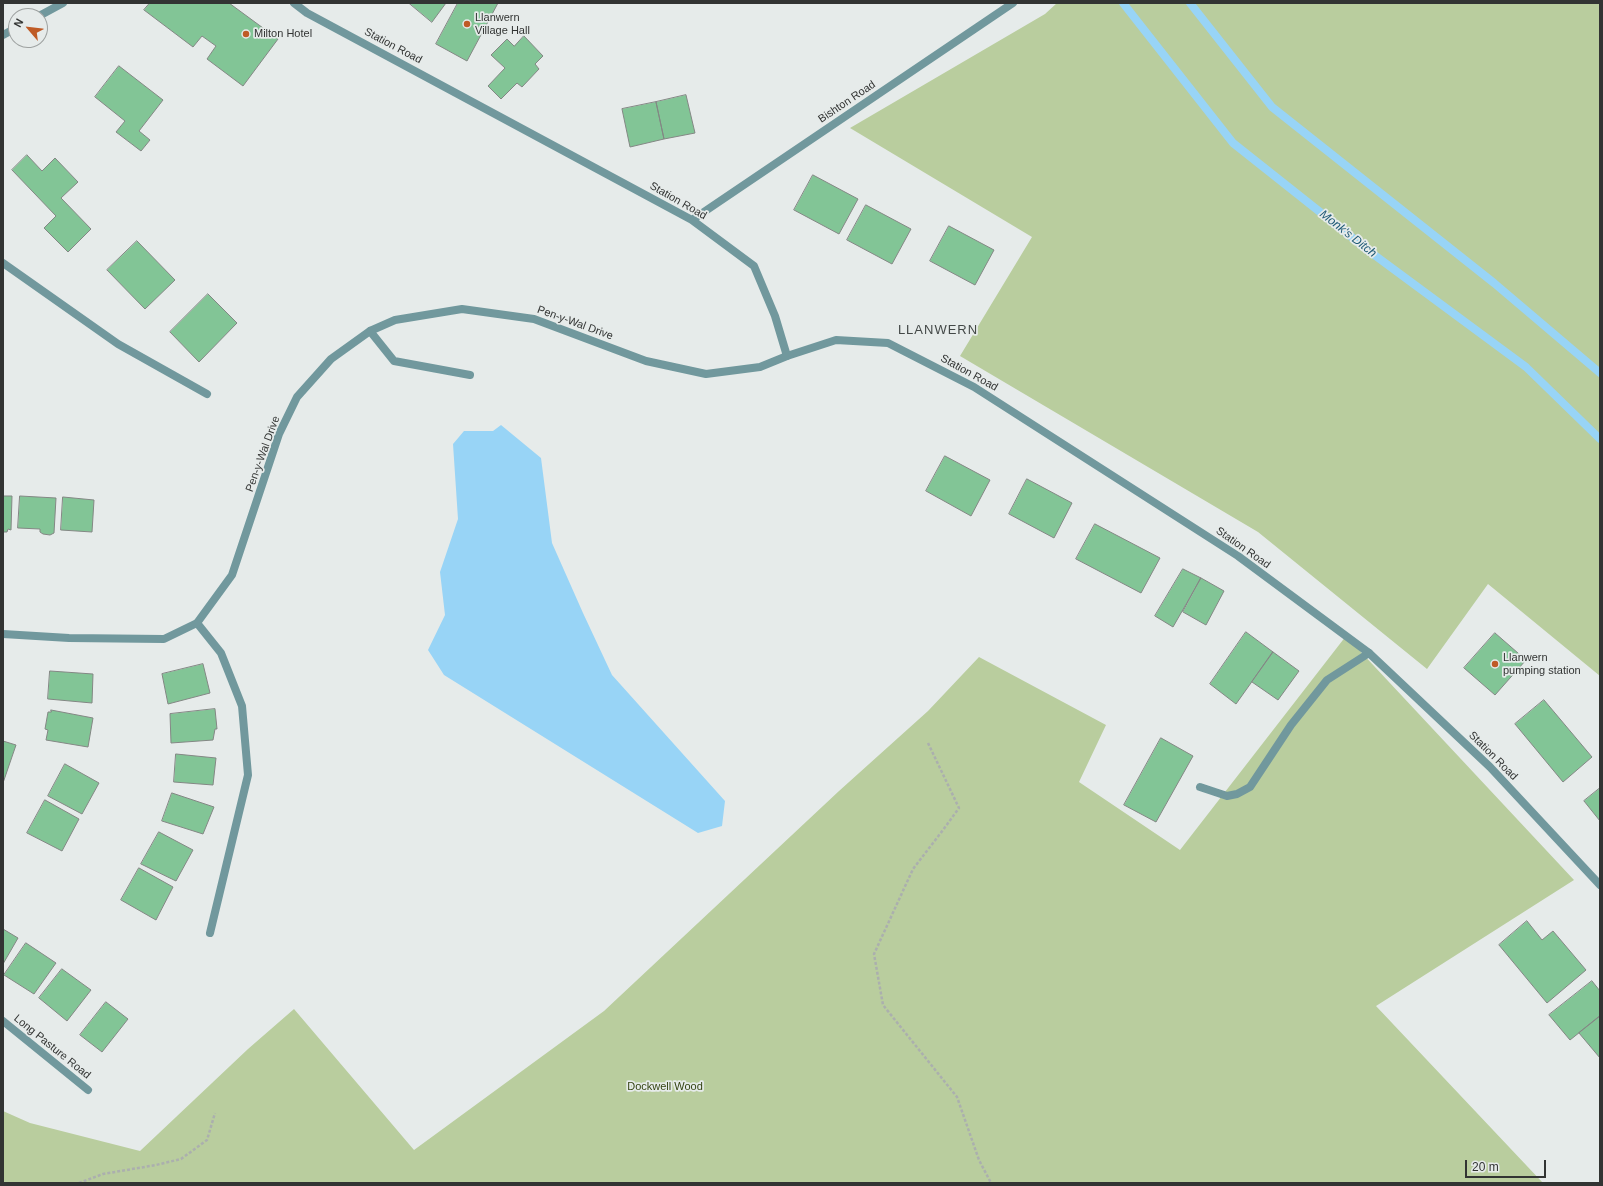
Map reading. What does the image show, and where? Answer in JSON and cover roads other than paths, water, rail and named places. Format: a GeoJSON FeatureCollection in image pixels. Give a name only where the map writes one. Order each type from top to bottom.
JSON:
{"type":"FeatureCollection","features":[{"type":"Feature","properties":{"kind":"street"},"geometry":{"type":"LineString","coordinates":[[48,11],[63,3]]}},
{"type":"Feature","properties":{"kind":"street","name":"Station Road"},"geometry":{"type":"LineString","coordinates":[[294,3],[307,13],[692,220],[754,266],[775,316],[787,356],[836,340],[888,342],[974,387],[1238,556],[1369,653],[1490,767],[1600,885]]}},
{"type":"Feature","properties":{"kind":"street","name":"Bishton Road"},"geometry":{"type":"LineString","coordinates":[[692,220],[1013,3]]}},
{"type":"Feature","properties":{"kind":"street"},"geometry":{"type":"LineString","coordinates":[[3,263],[118,344],[207,394]]}},
{"type":"Feature","properties":{"kind":"street","name":"Pen-y-Wal Drive"},"geometry":{"type":"LineString","coordinates":[[3,634],[69,638],[164,639],[197,623],[232,575],[279,434],[297,397],[331,359],[370,331],[395,320],[462,309],[534,319],[646,361],[706,374],[760,367],[787,356]]}},
{"type":"Feature","properties":{"kind":"street"},"geometry":{"type":"LineString","coordinates":[[370,331],[394,361],[470,375]]}},
{"type":"Feature","properties":{"kind":"street"},"geometry":{"type":"LineString","coordinates":[[197,623],[221,653],[242,706],[248,775],[210,933]]}},
{"type":"Feature","properties":{"kind":"street"},"geometry":{"type":"LineString","coordinates":[[1200,787],[1227,796],[1237,794],[1250,787],[1291,725],[1327,680],[1369,653]]}},
{"type":"Feature","properties":{"kind":"street","name":"Long Pasture Road"},"geometry":{"type":"LineString","coordinates":[[3,1021],[88,1090]]}},
{"type":"Feature","properties":{"kind":"water"},"geometry":{"type":"Polygon","coordinates":[[[501,425],[541,458],[552,543],[612,675],[725,801],[722,826],[698,833],[444,675],[428,650],[445,615],[440,572],[458,519],[453,444],[464,431],[493,431],[501,425]]]}},
{"type":"Feature","properties":{"kind":"waterway","name":"Monk's Ditch"},"geometry":{"type":"LineString","coordinates":[[1123,3],[1233,143],[1373,254],[1526,367],[1600,439]]}},
{"type":"Feature","properties":{"kind":"waterway"},"geometry":{"type":"LineString","coordinates":[[1190,3],[1272,107],[1494,283],[1600,373]]}},
{"type":"Feature","properties":{"kind":"place","name":"Llanwern Village Hall"},"geometry":{"type":"Point","coordinates":[467,24]}},
{"type":"Feature","properties":{"kind":"place","name":"Milton Hotel"},"geometry":{"type":"Point","coordinates":[246,34]}},
{"type":"Feature","properties":{"kind":"place","name":"Llanwern pumping station"},"geometry":{"type":"Point","coordinates":[1495,664]}},
{"type":"Feature","properties":{"kind":"district","name":"LLANWERN"},"geometry":{"type":"Point","coordinates":[938,330]}},
{"type":"Feature","properties":{"kind":"park label","name":"Dockwell Wood"},"geometry":{"type":"Point","coordinates":[665,1087]}}]}
